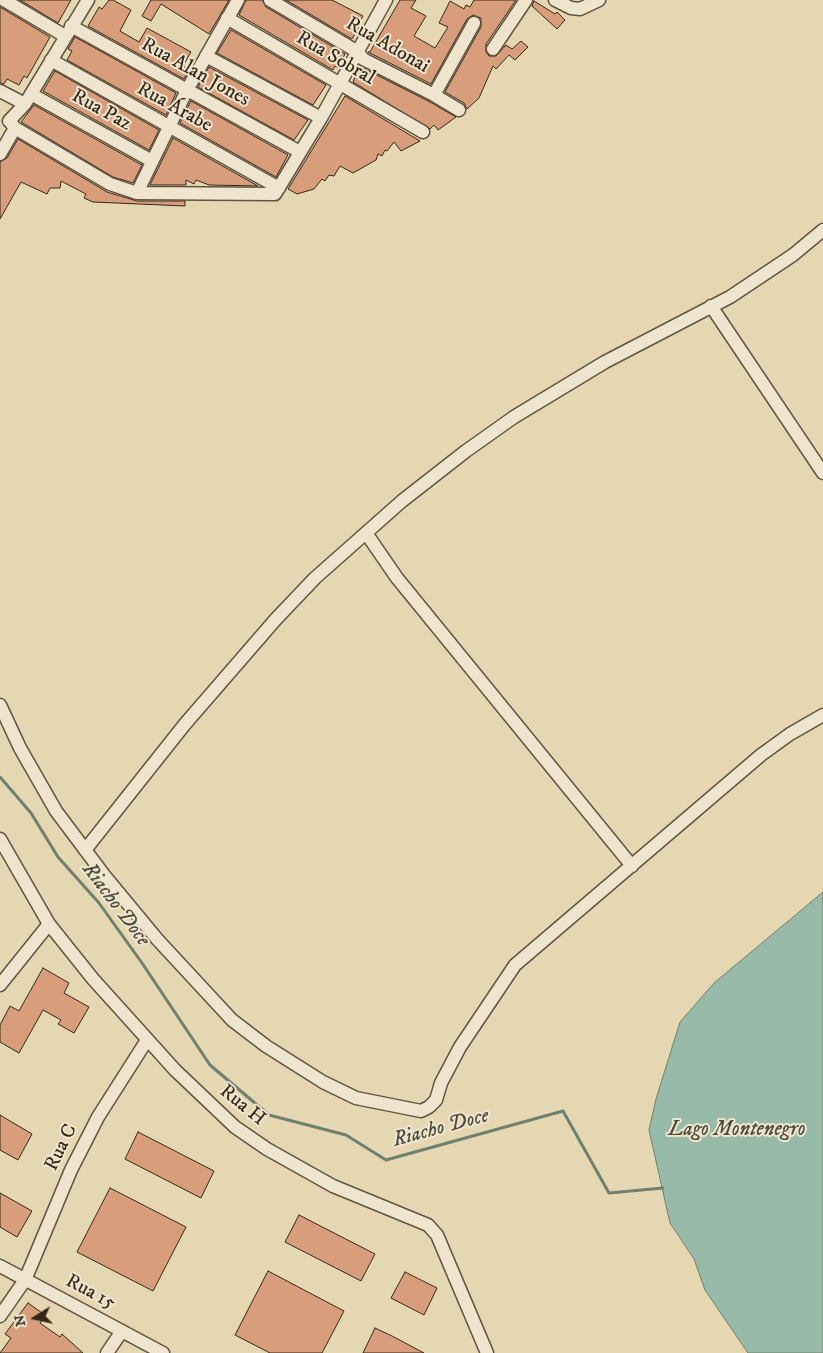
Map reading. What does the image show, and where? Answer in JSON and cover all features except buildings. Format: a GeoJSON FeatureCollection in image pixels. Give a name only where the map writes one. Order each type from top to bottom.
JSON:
{"type":"FeatureCollection","features":[{"type":"Feature","properties":{"kind":"street","name":"Rua Alan Jones"},"geometry":{"type":"LineString","coordinates":[[4,0],[188,90],[300,152]]}},
{"type":"Feature","properties":{"kind":"street"},"geometry":{"type":"LineString","coordinates":[[0,154],[8,124],[28,99],[88,0]]}},
{"type":"Feature","properties":{"kind":"street"},"geometry":{"type":"LineString","coordinates":[[137,193],[169,126],[238,0]]}},
{"type":"Feature","properties":{"kind":"street","name":"Rua Adonai"},"geometry":{"type":"LineString","coordinates":[[270,0],[358,52],[363,59],[434,94],[459,110]]}},
{"type":"Feature","properties":{"kind":"street"},"geometry":{"type":"LineString","coordinates":[[8,124],[110,184],[137,193],[277,191],[321,118],[386,0]]}},
{"type":"Feature","properties":{"kind":"street"},"geometry":{"type":"LineString","coordinates":[[493,49],[526,0]]}},
{"type":"Feature","properties":{"kind":"street"},"geometry":{"type":"LineString","coordinates":[[555,0],[571,8],[580,9],[599,0]]}},
{"type":"Feature","properties":{"kind":"street","name":"Rua Sobral"},"geometry":{"type":"LineString","coordinates":[[227,18],[424,132]]}},
{"type":"Feature","properties":{"kind":"street"},"geometry":{"type":"LineString","coordinates":[[434,94],[474,24]]}},
{"type":"Feature","properties":{"kind":"street"},"geometry":{"type":"LineString","coordinates":[[206,56],[321,118]]}},
{"type":"Feature","properties":{"kind":"street","name":"Rua Árabe"},"geometry":{"type":"LineString","coordinates":[[51,60],[169,126],[277,191]]}},
{"type":"Feature","properties":{"kind":"street","name":"Rua Paz"},"geometry":{"type":"LineString","coordinates":[[0,91],[28,99],[152,161]]}},
{"type":"Feature","properties":{"kind":"street"},"geometry":{"type":"LineString","coordinates":[[85,850],[185,724],[276,619],[316,578],[402,501],[466,450],[514,417],[605,362],[712,306],[793,255],[823,230]]}},
{"type":"Feature","properties":{"kind":"street"},"geometry":{"type":"LineString","coordinates":[[712,306],[823,474]]}},
{"type":"Feature","properties":{"kind":"street"},"geometry":{"type":"LineString","coordinates":[[366,533],[398,578],[632,866]]}},
{"type":"Feature","properties":{"kind":"street"},"geometry":{"type":"LineString","coordinates":[[0,705],[20,748],[56,811],[157,939],[232,1020],[266,1046],[323,1082],[356,1098],[421,1111],[429,1107],[436,1100],[441,1083],[460,1047],[514,964],[761,755],[790,734],[823,715]]}},
{"type":"Feature","properties":{"kind":"street","name":"Rua H"},"geometry":{"type":"LineString","coordinates":[[0,839],[49,924],[93,979],[175,1070],[235,1127],[267,1149],[333,1186],[428,1225],[437,1235],[487,1353]]}},
{"type":"Feature","properties":{"kind":"street"},"geometry":{"type":"LineString","coordinates":[[0,985],[49,924]]}},
{"type":"Feature","properties":{"kind":"street","name":"Rua C"},"geometry":{"type":"LineString","coordinates":[[0,1316],[26,1280],[52,1212],[80,1152],[105,1105],[147,1040]]}},
{"type":"Feature","properties":{"kind":"street","name":"Rua 15"},"geometry":{"type":"LineString","coordinates":[[0,1266],[163,1353]]}},
{"type":"Feature","properties":{"kind":"street"},"geometry":{"type":"LineString","coordinates":[[107,1353],[122,1331]]}},
{"type":"Feature","properties":{"kind":"water","name":"Lago Montenegro"},"geometry":{"type":"Polygon","coordinates":[[[823,892],[823,1353],[748,1353],[705,1290],[694,1259],[670,1223],[649,1130],[656,1099],[680,1022],[714,983],[823,892]]]}},
{"type":"Feature","properties":{"kind":"waterway","name":"Riacho Doce"},"geometry":{"type":"LineString","coordinates":[[0,777],[31,813],[58,857],[99,903],[142,963],[210,1065],[269,1115],[346,1135],[386,1160],[563,1111],[609,1193],[663,1188]]}}]}
